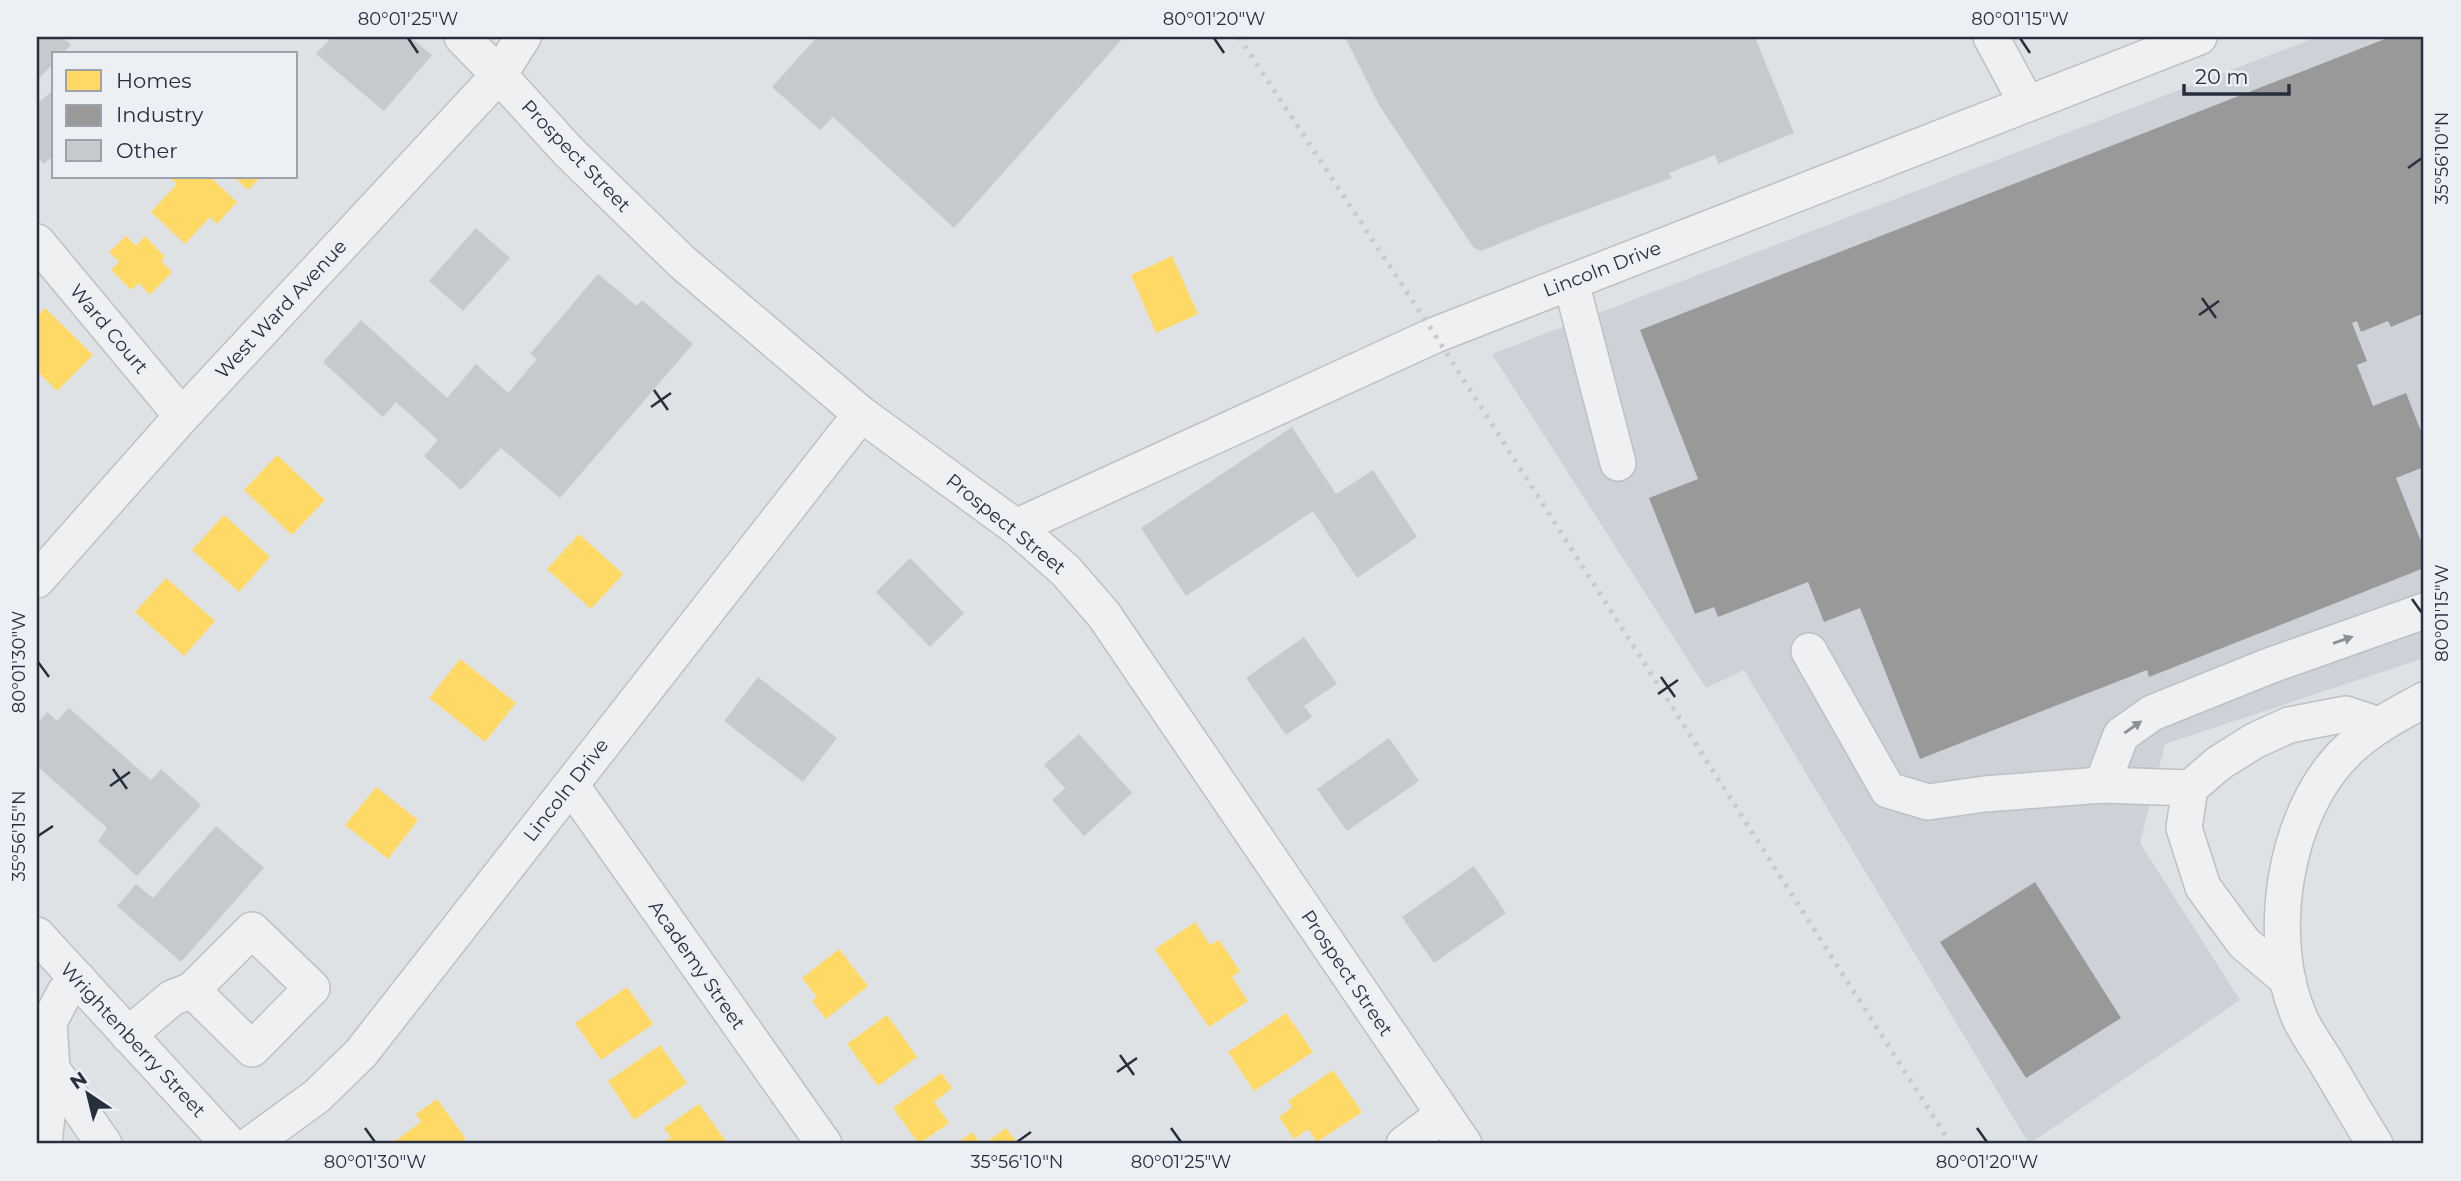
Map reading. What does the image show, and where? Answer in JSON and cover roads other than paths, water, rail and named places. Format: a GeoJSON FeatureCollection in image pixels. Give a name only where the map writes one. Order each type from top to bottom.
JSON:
{"type":"FeatureCollection","features":[{"type":"Feature","properties":{"kind":"street","name":"Prospect Street"},"geometry":{"type":"LineString","coordinates":[[462,37],[568,151],[682,262],[861,414],[1016,527],[1066,571],[1104,615],[1464,1144]]}},
{"type":"Feature","properties":{"kind":"street","name":"West Ward Avenue"},"geometry":{"type":"LineString","coordinates":[[37,579],[182,416],[499,75],[523,37]]}},
{"type":"Feature","properties":{"kind":"street"},"geometry":{"type":"LineString","coordinates":[[1991,37],[2027,104]]}},
{"type":"Feature","properties":{"kind":"street","name":"Lincoln Drive"},"geometry":{"type":"LineString","coordinates":[[1016,527],[1435,335],[2199,37]]}},
{"type":"Feature","properties":{"kind":"street","name":"Ward Court"},"geometry":{"type":"LineString","coordinates":[[37,242],[182,416]]}},
{"type":"Feature","properties":{"kind":"street"},"geometry":{"type":"LineString","coordinates":[[1571,282],[1618,463]]}},
{"type":"Feature","properties":{"kind":"street","name":"Lincoln Drive"},"geometry":{"type":"LineString","coordinates":[[251,1144],[317,1096],[360,1052],[861,414]]}},
{"type":"Feature","properties":{"kind":"street"},"geometry":{"type":"LineString","coordinates":[[2102,785],[2121,735],[2152,713],[2269,666],[2424,611]]}},
{"type":"Feature","properties":{"kind":"street"},"geometry":{"type":"LineString","coordinates":[[1809,651],[1888,790],[1928,802],[1985,794],[2102,785],[2190,788],[2219,764],[2254,741],[2289,725],[2346,715],[2379,725]]}},
{"type":"Feature","properties":{"kind":"street"},"geometry":{"type":"LineString","coordinates":[[2375,1144],[2301,1020],[2288,980],[2282,923],[2288,865],[2298,829],[2318,788],[2347,750],[2379,725],[2424,700]]}},
{"type":"Feature","properties":{"kind":"street","name":"Academy Street"},"geometry":{"type":"LineString","coordinates":[[571,785],[824,1144]]}},
{"type":"Feature","properties":{"kind":"street"},"geometry":{"type":"LineString","coordinates":[[2190,788],[2184,828],[2203,887],[2244,943],[2288,980]]}},
{"type":"Feature","properties":{"kind":"street","name":"Wrightenberry Street"},"geometry":{"type":"LineString","coordinates":[[37,935],[229,1144]]}},
{"type":"Feature","properties":{"kind":"street"},"geometry":{"type":"LineString","coordinates":[[44,1144],[52,1069],[49,1022],[65,992],[78,979]]}},
{"type":"Feature","properties":{"kind":"street"},"geometry":{"type":"LineString","coordinates":[[128,1035],[172,998],[192,990]]}},
{"type":"Feature","properties":{"kind":"street"},"geometry":{"type":"LineString","coordinates":[[52,1069],[104,1144]]}},
{"type":"Feature","properties":{"kind":"street"},"geometry":{"type":"LineString","coordinates":[[1404,1144],[1443,1115]]}},
{"type":"Feature","properties":{"kind":"railway"},"geometry":{"type":"LineString","coordinates":[[1239,37],[1435,335],[1951,1144]]}}]}
